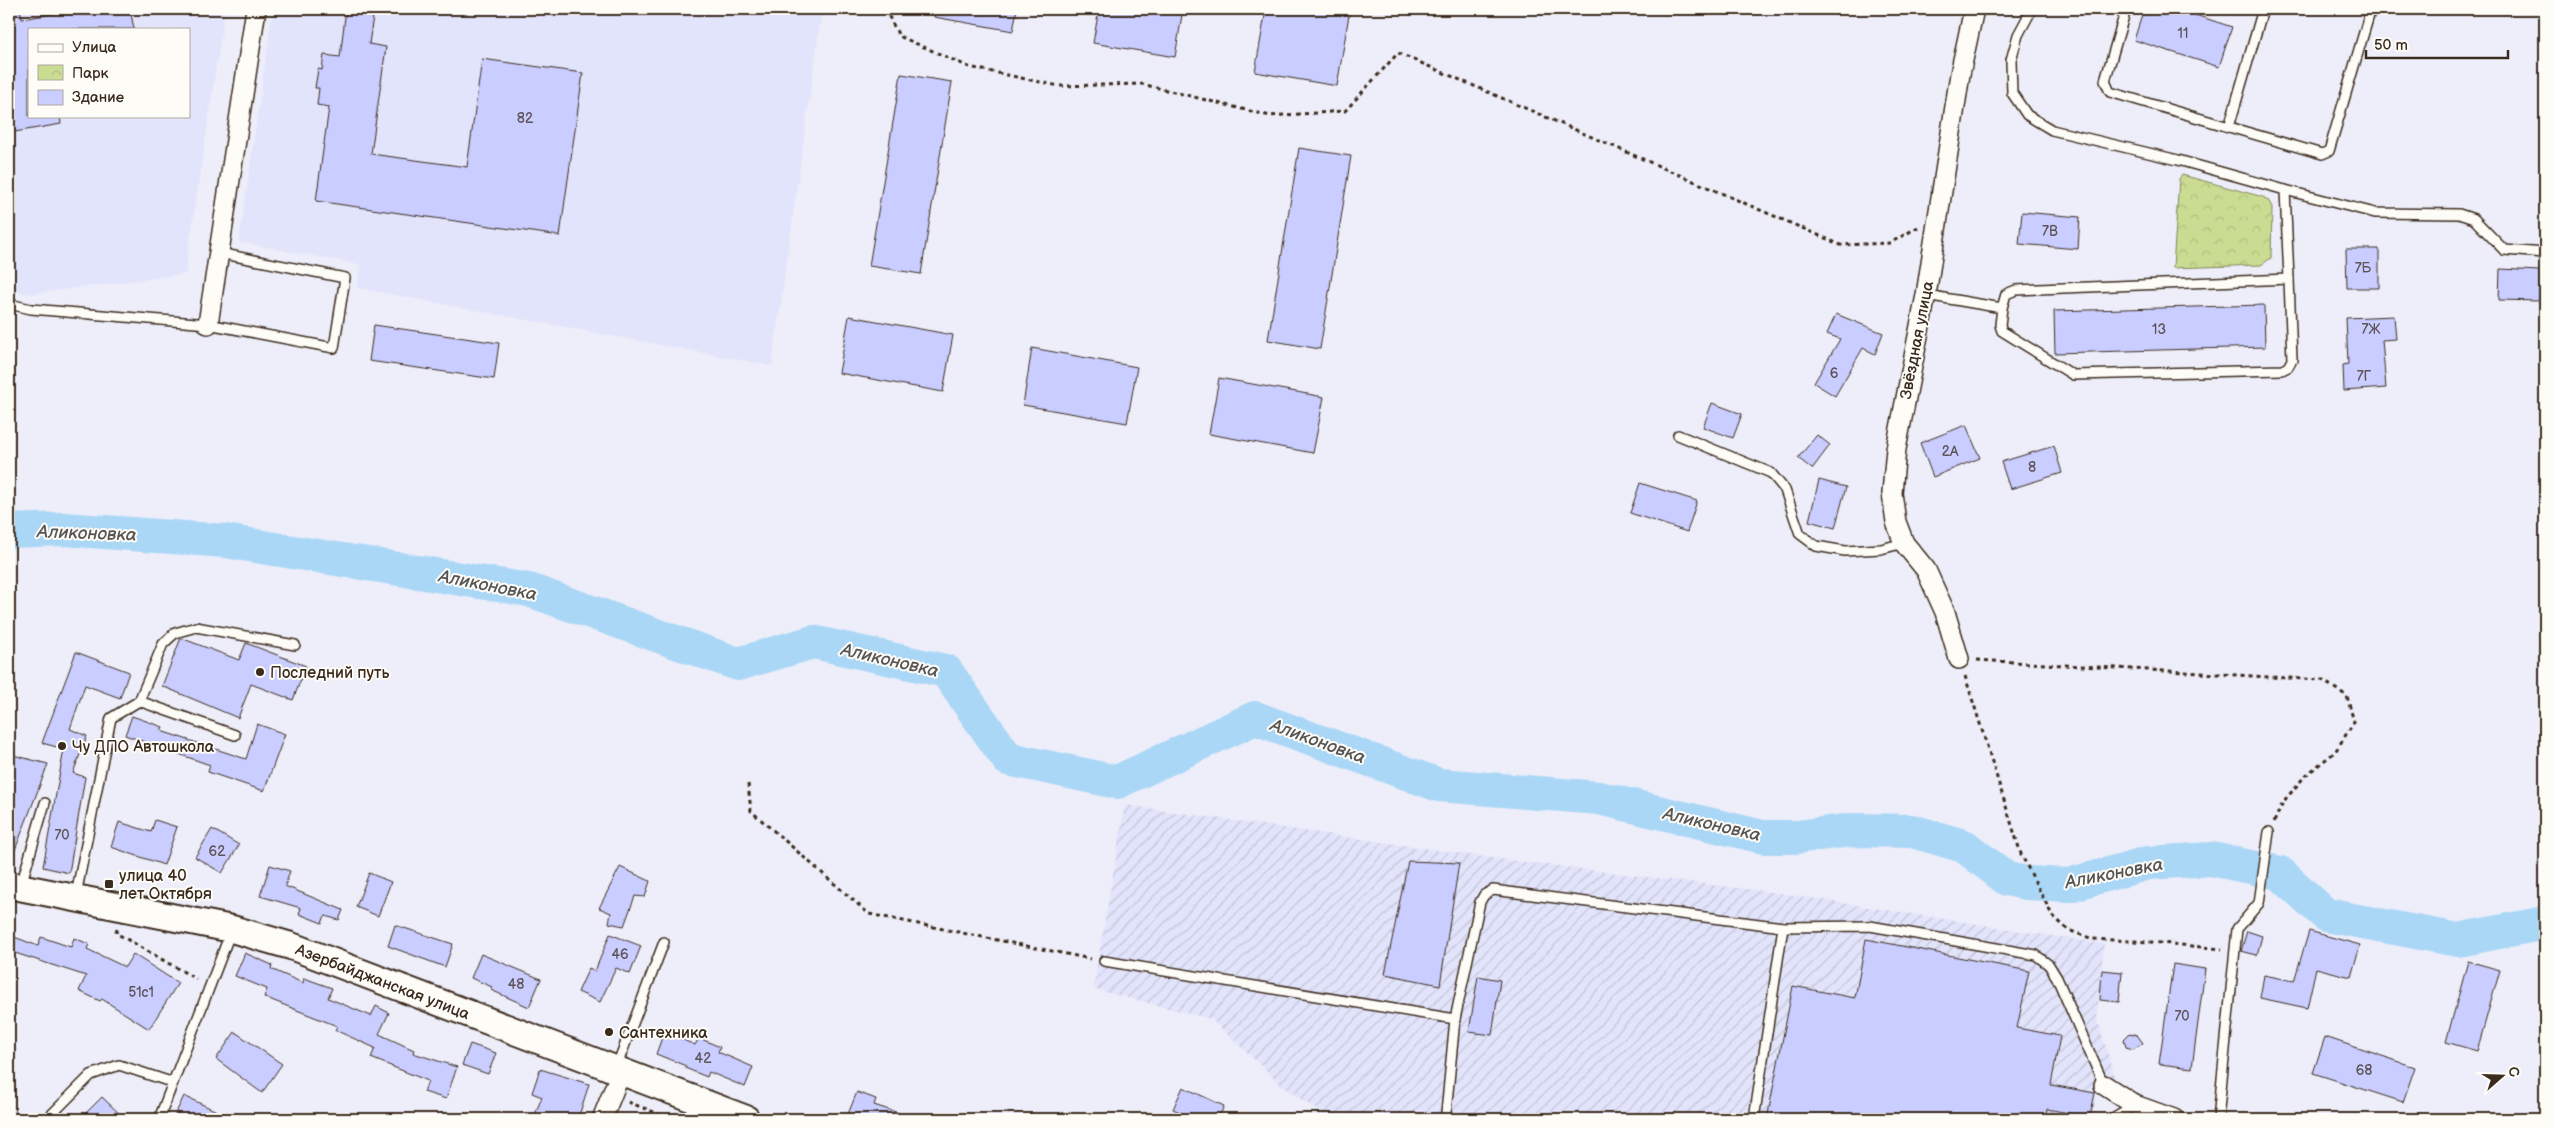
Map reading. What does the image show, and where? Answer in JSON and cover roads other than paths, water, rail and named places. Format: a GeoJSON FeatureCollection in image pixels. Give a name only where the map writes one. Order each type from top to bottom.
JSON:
{"type":"FeatureCollection","features":[{"type":"Feature","properties":{"kind":"main road","name":"Азербайджанская улица"},"geometry":{"type":"LineString","coordinates":[[15,886],[232,929],[335,961],[616,1078],[746,1119]]}},
{"type":"Feature","properties":{"kind":"street"},"geometry":{"type":"LineString","coordinates":[[208,324],[256,9]]}},
{"type":"Feature","properties":{"kind":"street","name":"Звёздная улица"},"geometry":{"type":"LineString","coordinates":[[1959,658],[1945,612],[1926,570],[1904,543],[1896,522],[1892,493],[1896,449],[1926,295],[1960,74],[1974,9]]}},
{"type":"Feature","properties":{"kind":"street"},"geometry":{"type":"LineString","coordinates":[[602,1119],[616,1078]]}},
{"type":"Feature","properties":{"kind":"street"},"geometry":{"type":"LineString","coordinates":[[2104,1085],[2136,1105],[2174,1119]]}},
{"type":"Feature","properties":{"kind":"lane"},"geometry":{"type":"LineString","coordinates":[[2032,9],[2018,35],[2011,60],[2012,93],[2027,115],[2052,130],[2178,160],[2375,213],[2459,214],[2474,219],[2504,250],[2545,253]]}},
{"type":"Feature","properties":{"kind":"lane"},"geometry":{"type":"LineString","coordinates":[[2126,9],[2105,81],[2110,92],[2326,154],[2329,151],[2370,12]]}},
{"type":"Feature","properties":{"kind":"lane"},"geometry":{"type":"LineString","coordinates":[[2228,127],[2263,9]]}},
{"type":"Feature","properties":{"kind":"lane"},"geometry":{"type":"LineString","coordinates":[[2285,190],[2289,279],[2292,360],[2288,367],[2282,370],[2073,375],[2002,331],[2000,325],[2006,294],[2016,290],[2289,279]]}},
{"type":"Feature","properties":{"kind":"lane"},"geometry":{"type":"LineString","coordinates":[[9,304],[31,309],[208,324],[334,348],[345,278],[219,253]]}},
{"type":"Feature","properties":{"kind":"lane"},"geometry":{"type":"LineString","coordinates":[[1926,295],[2002,308]]}},
{"type":"Feature","properties":{"kind":"lane"},"geometry":{"type":"LineString","coordinates":[[1678,435],[1771,474],[1785,490],[1800,534],[1816,546],[1845,551],[1881,549],[1904,543]]}},
{"type":"Feature","properties":{"kind":"lane"},"geometry":{"type":"LineString","coordinates":[[75,898],[111,718],[139,701],[163,644],[175,634],[196,627],[295,646]]}},
{"type":"Feature","properties":{"kind":"lane"},"geometry":{"type":"LineString","coordinates":[[139,701],[235,735]]}},
{"type":"Feature","properties":{"kind":"lane"},"geometry":{"type":"LineString","coordinates":[[15,886],[45,803]]}},
{"type":"Feature","properties":{"kind":"lane"},"geometry":{"type":"LineString","coordinates":[[2218,1119],[2237,929],[2259,903],[2269,832]]}},
{"type":"Feature","properties":{"kind":"lane"},"geometry":{"type":"LineString","coordinates":[[1448,1119],[1446,1113],[1455,1019],[1480,902],[1484,895],[1493,890],[1783,927],[1870,926],[2036,955],[2049,965],[2056,978],[2104,1085]]}},
{"type":"Feature","properties":{"kind":"lane"},"geometry":{"type":"LineString","coordinates":[[1754,1119],[1783,927]]}},
{"type":"Feature","properties":{"kind":"lane"},"geometry":{"type":"LineString","coordinates":[[159,1119],[171,1082],[232,929]]}},
{"type":"Feature","properties":{"kind":"lane"},"geometry":{"type":"LineString","coordinates":[[616,1078],[664,942]]}},
{"type":"Feature","properties":{"kind":"lane"},"geometry":{"type":"LineString","coordinates":[[1104,961],[1455,1019]]}},
{"type":"Feature","properties":{"kind":"lane"},"geometry":{"type":"LineString","coordinates":[[47,1119],[91,1075],[119,1065],[171,1082]]}},
{"type":"Feature","properties":{"kind":"lane"},"geometry":{"type":"LineString","coordinates":[[2111,1119],[2136,1105]]}},
{"type":"Feature","properties":{"kind":"waterway","name":"Аликоновка"},"geometry":{"type":"LineString","coordinates":[[9,531],[64,529],[225,541],[529,590],[738,664],[813,642],[946,671],[1008,759],[1117,782],[1255,718],[1439,785],[1599,798],[1763,837],[1796,837],[1852,830],[1912,831],[1964,846],[2007,879],[2026,883],[2069,885],[2148,863],[2211,859],[2280,873],[2326,915],[2458,940],[2545,923]]}},
{"type":"Feature","properties":{"kind":"place","name":"Последний путь"},"geometry":{"type":"Point","coordinates":[260,672]}},
{"type":"Feature","properties":{"kind":"place","name":"Чу ДПО Автошкола"},"geometry":{"type":"Point","coordinates":[62,746]}},
{"type":"Feature","properties":{"kind":"place","name":"улица 40 лет Октября"},"geometry":{"type":"Point","coordinates":[109,884]}},
{"type":"Feature","properties":{"kind":"place","name":"Сантехника"},"geometry":{"type":"Point","coordinates":[609,1032]}}]}
